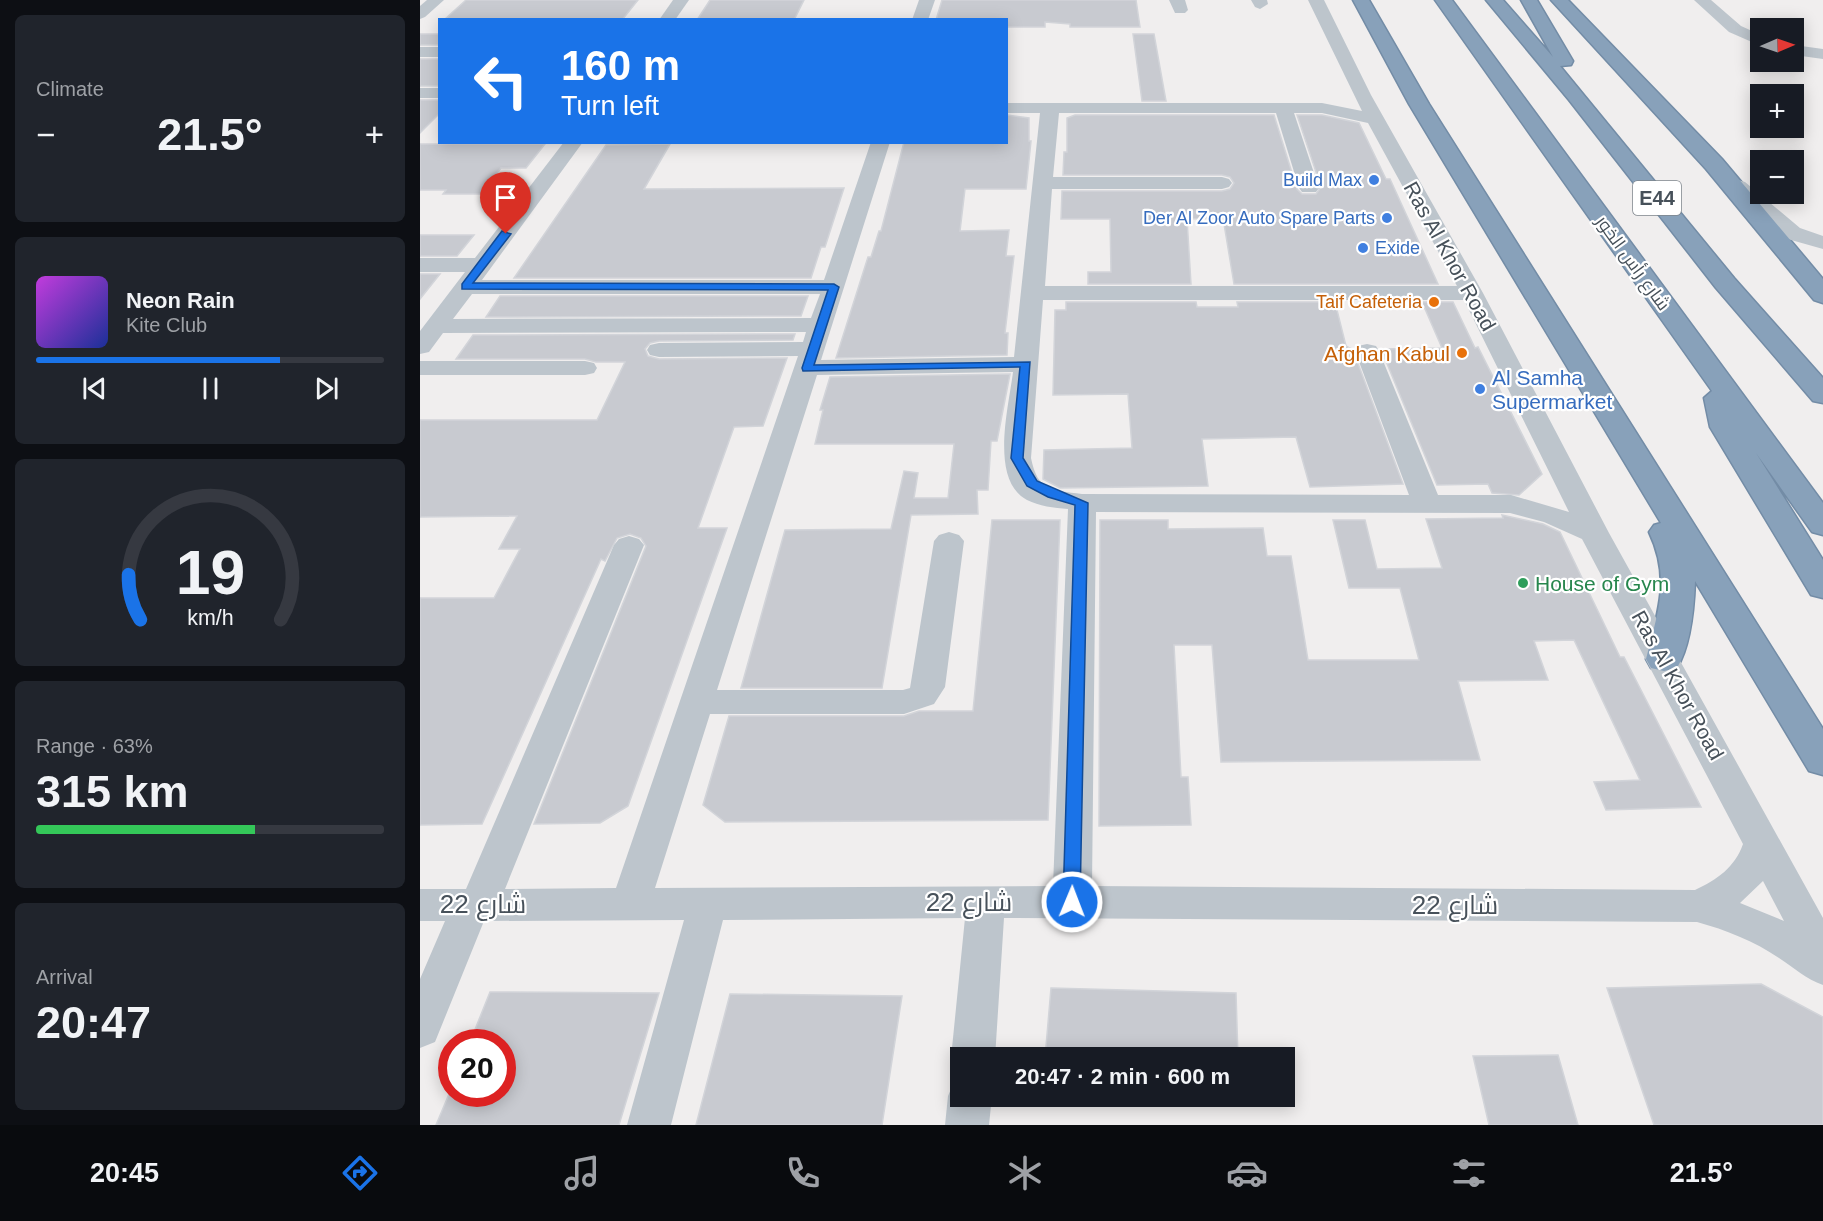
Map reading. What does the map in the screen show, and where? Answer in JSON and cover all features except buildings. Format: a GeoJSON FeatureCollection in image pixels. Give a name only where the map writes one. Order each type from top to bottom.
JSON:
{"type":"FeatureCollection","features":[{"type":"Feature","properties":{"kind":"highway","name":"شارع رأس الخور"},"geometry":{"type":"LineString","coordinates":[[1443,0],[1823,525]]}},
{"type":"Feature","properties":{"kind":"highway","name":"E44"},"geometry":{"type":"LineString","coordinates":[[1494,0],[1576,96],[1725,283],[1823,394]]}},
{"type":"Feature","properties":{"kind":"highway"},"geometry":{"type":"LineString","coordinates":[[1529,0],[1565,63],[1576,96]]}},
{"type":"Feature","properties":{"kind":"highway"},"geometry":{"type":"LineString","coordinates":[[1558,0],[1641,82],[1714,164],[1823,295]]}},
{"type":"Feature","properties":{"kind":"highway"},"geometry":{"type":"LineString","coordinates":[[1361,2],[1419,105],[1823,761]]}},
{"type":"Feature","properties":{"kind":"highway"},"geometry":{"type":"LineString","coordinates":[[1721,384],[1718,398],[1725,427],[1823,587]]}},
{"type":"Feature","properties":{"kind":"highway"},"geometry":{"type":"LineString","coordinates":[[1632,451],[1639,487],[1672,544],[1680,567],[1679,590],[1664,659]]}},
{"type":"Feature","properties":{"kind":"street"},"geometry":{"type":"LineString","coordinates":[[420,14],[436,0]]}},
{"type":"Feature","properties":{"kind":"street"},"geometry":{"type":"LineString","coordinates":[[668,18],[681,0]]}},
{"type":"Feature","properties":{"kind":"street"},"geometry":{"type":"LineString","coordinates":[[921,18],[927,0]]}},
{"type":"Feature","properties":{"kind":"street","name":"Ras Al Khor Road"},"geometry":{"type":"LineString","coordinates":[[1316,0],[1362,95],[1472,293],[1594,533],[1823,956]]}},
{"type":"Feature","properties":{"kind":"street"},"geometry":{"type":"LineString","coordinates":[[1702,0],[1735,29],[1750,36]]}},
{"type":"Feature","properties":{"kind":"street"},"geometry":{"type":"LineString","coordinates":[[1715,0],[1750,29]]}},
{"type":"Feature","properties":{"kind":"street"},"geometry":{"type":"LineString","coordinates":[[1804,46],[1823,49]]}},
{"type":"Feature","properties":{"kind":"street"},"geometry":{"type":"LineString","coordinates":[[1804,51],[1823,54]]}},
{"type":"Feature","properties":{"kind":"street"},"geometry":{"type":"LineString","coordinates":[[420,52],[438,52]]}},
{"type":"Feature","properties":{"kind":"street"},"geometry":{"type":"LineString","coordinates":[[420,93],[438,93]]}},
{"type":"Feature","properties":{"kind":"street"},"geometry":{"type":"LineString","coordinates":[[1322,108],[1362,95]]}},
{"type":"Feature","properties":{"kind":"street"},"geometry":{"type":"LineString","coordinates":[[1008,108],[1322,108],[1376,119]]}},
{"type":"Feature","properties":{"kind":"street"},"geometry":{"type":"LineString","coordinates":[[1050,108],[1017,458],[1019,476],[1029,489],[1050,498],[1082,503],[1511,504],[1554,516],[1594,533]]}},
{"type":"Feature","properties":{"kind":"street"},"geometry":{"type":"LineString","coordinates":[[1283,108],[1309,188]]}},
{"type":"Feature","properties":{"kind":"street"},"geometry":{"type":"LineString","coordinates":[[424,346],[573,144]]}},
{"type":"Feature","properties":{"kind":"street"},"geometry":{"type":"LineString","coordinates":[[630,904],[880,144]]}},
{"type":"Feature","properties":{"kind":"street"},"geometry":{"type":"LineString","coordinates":[[1714,164],[1792,233],[1823,243]]}},
{"type":"Feature","properties":{"kind":"street"},"geometry":{"type":"LineString","coordinates":[[1043,183],[1222,183]]}},
{"type":"Feature","properties":{"kind":"street"},"geometry":{"type":"LineString","coordinates":[[420,265],[482,265]]}},
{"type":"Feature","properties":{"kind":"street"},"geometry":{"type":"LineString","coordinates":[[466,286],[834,287]]}},
{"type":"Feature","properties":{"kind":"street"},"geometry":{"type":"LineString","coordinates":[[1032,293],[1472,293]]}},
{"type":"Feature","properties":{"kind":"street"},"geometry":{"type":"LineString","coordinates":[[424,346],[814,347],[1026,364]]}},
{"type":"Feature","properties":{"kind":"street"},"geometry":{"type":"LineString","coordinates":[[424,346],[585,368]]}},
{"type":"Feature","properties":{"kind":"street"},"geometry":{"type":"LineString","coordinates":[[659,350],[814,347]]}},
{"type":"Feature","properties":{"kind":"street"},"geometry":{"type":"LineString","coordinates":[[1367,351],[1427,504]]}},
{"type":"Feature","properties":{"kind":"street"},"geometry":{"type":"LineString","coordinates":[[1511,504],[1544,492],[1564,473]]}},
{"type":"Feature","properties":{"kind":"street"},"geometry":{"type":"LineString","coordinates":[[1072,902],[1082,503]]}},
{"type":"Feature","properties":{"kind":"street"},"geometry":{"type":"LineString","coordinates":[[697,702],[904,702],[922,696],[928,687],[949,541]]}},
{"type":"Feature","properties":{"kind":"street"},"geometry":{"type":"LineString","coordinates":[[420,1029],[629,545]]}},
{"type":"Feature","properties":{"kind":"street","name":"شارع 22"},"geometry":{"type":"LineString","coordinates":[[1697,906],[1714,900],[1741,882],[1751,869],[1762,841]]}},
{"type":"Feature","properties":{"kind":"street"},"geometry":{"type":"LineString","coordinates":[[974,1047],[986,902]]}},
{"type":"Feature","properties":{"kind":"street","name":"شارع 22"},"geometry":{"type":"LineString","coordinates":[[420,904],[1072,902],[1697,906],[1746,920],[1769,931],[1823,968]]}},
{"type":"Feature","properties":{"kind":"street"},"geometry":{"type":"LineString","coordinates":[[649,1125],[708,903]]}},
{"type":"Feature","properties":{"kind":"street"},"geometry":{"type":"LineString","coordinates":[[967,1125],[969,1107]]}},
{"type":"Feature","properties":{"kind":"place","name":"Build Max"},"geometry":{"type":"Point","coordinates":[1374,180]}},
{"type":"Feature","properties":{"kind":"place","name":"Der Al Zoor Auto Spare Parts"},"geometry":{"type":"Point","coordinates":[1387,218]}},
{"type":"Feature","properties":{"kind":"place","name":"Exide"},"geometry":{"type":"Point","coordinates":[1363,248]}},
{"type":"Feature","properties":{"kind":"place","name":"Taif Cafeteria"},"geometry":{"type":"Point","coordinates":[1434,302]}},
{"type":"Feature","properties":{"kind":"place","name":"Afghan Kabul"},"geometry":{"type":"Point","coordinates":[1462,353]}},
{"type":"Feature","properties":{"kind":"place","name":"Al Samha Supermarket"},"geometry":{"type":"Point","coordinates":[1480,389]}},
{"type":"Feature","properties":{"kind":"place","name":"House of Gym"},"geometry":{"type":"Point","coordinates":[1523,583]}},
{"type":"Feature","properties":{"kind":"route"},"geometry":{"type":"LineString","coordinates":[[506,234],[466,286],[834,287],[807,368],[1026,364],[1017,458],[1025,476],[1032,483],[1052,494],[1082,503],[1072,902]]}}]}
